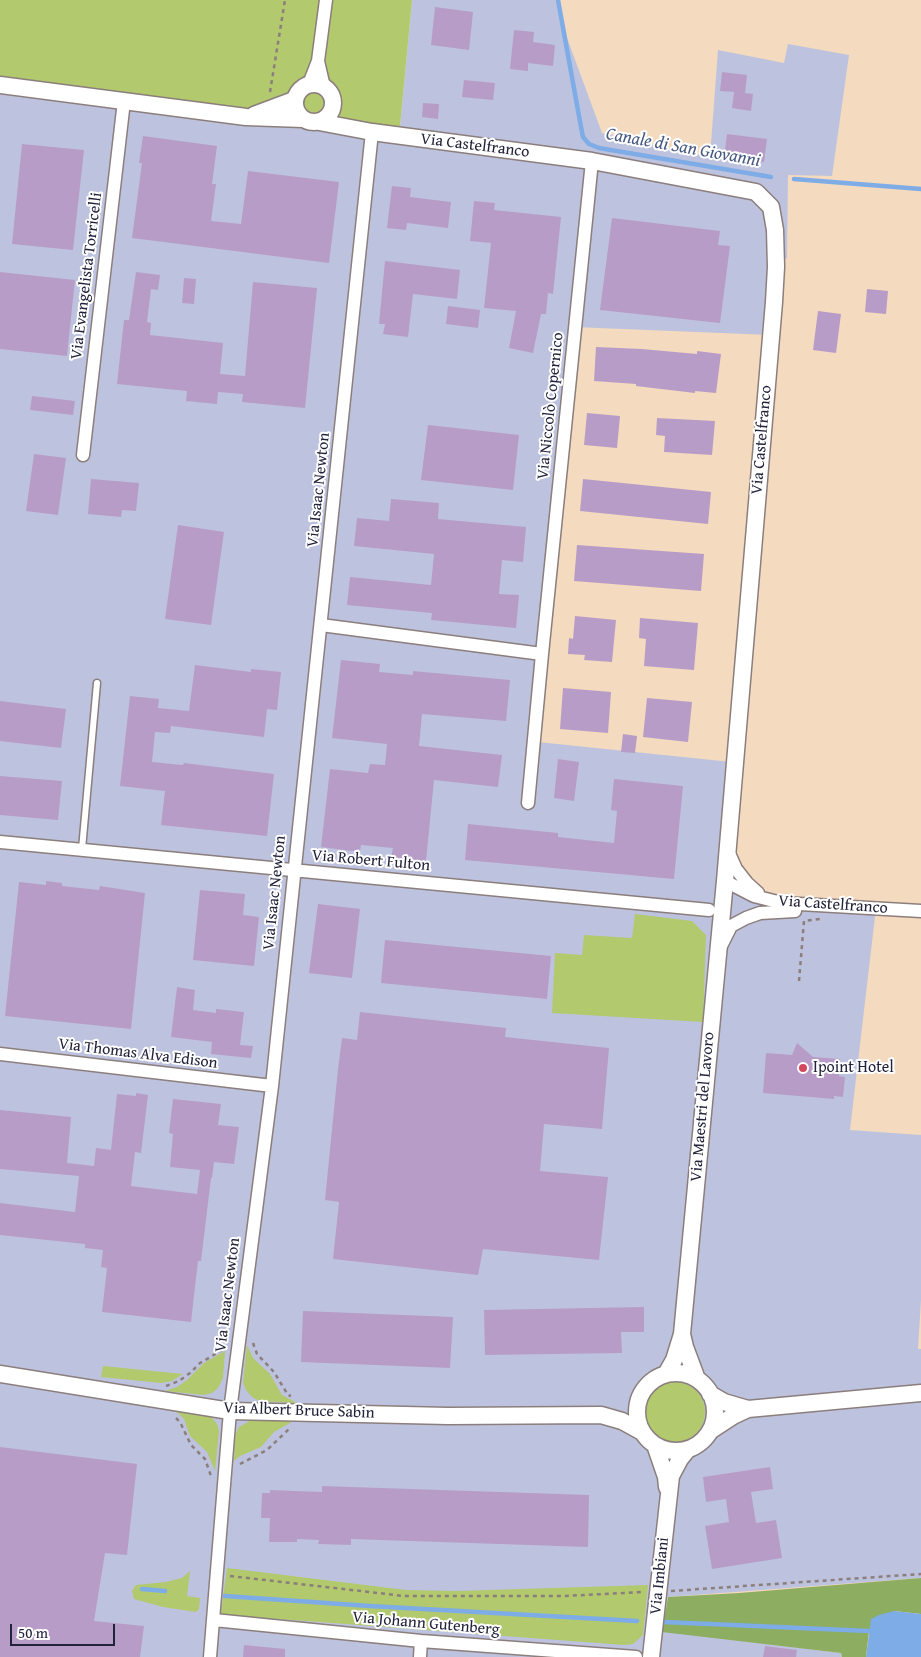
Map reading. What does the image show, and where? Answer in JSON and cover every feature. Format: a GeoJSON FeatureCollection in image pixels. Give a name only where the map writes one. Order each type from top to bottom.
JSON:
{"type":"FeatureCollection","features":[{"type":"Feature","properties":{"kind":"street"},"geometry":{"type":"LineString","coordinates":[[316,85],[326,0]]}},
{"type":"Feature","properties":{"kind":"street","name":"Via Castelfranco"},"geometry":{"type":"LineString","coordinates":[[0,85],[246,117],[311,121],[372,132],[592,161],[756,192],[771,207],[775,230],[776,267],[725,881],[768,901],[921,911]]}},
{"type":"Feature","properties":{"kind":"street"},"geometry":{"type":"LineString","coordinates":[[316,85],[332,97],[332,109],[325,119],[311,121],[296,112],[294,100],[300,88],[316,85]]}},
{"type":"Feature","properties":{"kind":"street","name":"Via Castelfranco"},"geometry":{"type":"LineString","coordinates":[[246,117],[294,100]]}},
{"type":"Feature","properties":{"kind":"street","name":"Via Evangelista Torricelli"},"geometry":{"type":"LineString","coordinates":[[83,455],[124,101]]}},
{"type":"Feature","properties":{"kind":"street","name":"Via Castelfranco"},"geometry":{"type":"LineString","coordinates":[[332,109],[372,132]]}},
{"type":"Feature","properties":{"kind":"street","name":"Via Isaac Newton"},"geometry":{"type":"LineString","coordinates":[[210,1657],[230,1411],[272,1086],[372,132]]}},
{"type":"Feature","properties":{"kind":"street","name":"Via Niccolò Copernico"},"geometry":{"type":"LineString","coordinates":[[528,803],[592,161]]}},
{"type":"Feature","properties":{"kind":"street"},"geometry":{"type":"LineString","coordinates":[[321,625],[542,654]]}},
{"type":"Feature","properties":{"kind":"street","name":"Via Robert Fulton"},"geometry":{"type":"LineString","coordinates":[[0,842],[709,910]]}},
{"type":"Feature","properties":{"kind":"street"},"geometry":{"type":"LineString","coordinates":[[728,849],[736,869],[747,883],[768,901]]}},
{"type":"Feature","properties":{"kind":"street","name":"Via Maestri del Lavoro"},"geometry":{"type":"LineString","coordinates":[[666,1374],[674,1360],[682,1334],[725,881]]}},
{"type":"Feature","properties":{"kind":"street"},"geometry":{"type":"LineString","coordinates":[[717,959],[731,926],[746,918],[760,913],[801,912],[839,907]]}},
{"type":"Feature","properties":{"kind":"street","name":"Via Thomas Alva Edison"},"geometry":{"type":"LineString","coordinates":[[0,1054],[272,1086]]}},
{"type":"Feature","properties":{"kind":"street","name":"Via Maestri del Lavoro"},"geometry":{"type":"LineString","coordinates":[[682,1334],[697,1379]]}},
{"type":"Feature","properties":{"kind":"street"},"geometry":{"type":"LineString","coordinates":[[710,1431],[715,1412],[714,1402],[708,1390],[697,1379],[679,1373],[666,1374],[655,1379],[640,1396],[637,1415],[642,1432],[655,1445],[674,1451],[688,1449],[700,1443],[710,1431],[748,1409],[921,1392]]}},
{"type":"Feature","properties":{"kind":"street","name":"Via Albert Bruce Sabin"},"geometry":{"type":"LineString","coordinates":[[0,1374],[230,1411],[448,1416],[601,1415],[622,1421],[642,1432]]}},
{"type":"Feature","properties":{"kind":"street"},"geometry":{"type":"LineString","coordinates":[[710,1394],[724,1402],[748,1409]]}},
{"type":"Feature","properties":{"kind":"street","name":"Via Albert Bruce Sabin"},"geometry":{"type":"LineString","coordinates":[[601,1415],[621,1408],[640,1396]]}},
{"type":"Feature","properties":{"kind":"street","name":"Via Imbiani"},"geometry":{"type":"LineString","coordinates":[[655,1445],[666,1477],[668,1495]]}},
{"type":"Feature","properties":{"kind":"street","name":"Via Imbiani"},"geometry":{"type":"LineString","coordinates":[[651,1657],[671,1476],[688,1449]]}},
{"type":"Feature","properties":{"kind":"street","name":"Via Johann Gutenberg"},"geometry":{"type":"LineString","coordinates":[[214,1620],[421,1641],[636,1657]]}},
{"type":"Feature","properties":{"kind":"street"},"geometry":{"type":"LineString","coordinates":[[420,1657],[421,1641]]}},
{"type":"Feature","properties":{"kind":"lane"},"geometry":{"type":"LineString","coordinates":[[82,850],[98,683]]}},
{"type":"Feature","properties":{"kind":"path"},"geometry":{"type":"LineString","coordinates":[[267,110],[285,0]]}},
{"type":"Feature","properties":{"kind":"path"},"geometry":{"type":"LineString","coordinates":[[799,982],[804,921],[823,919]]}},
{"type":"Feature","properties":{"kind":"path"},"geometry":{"type":"LineString","coordinates":[[252,1338],[257,1354],[274,1372],[288,1395],[295,1398]]}},
{"type":"Feature","properties":{"kind":"path"},"geometry":{"type":"LineString","coordinates":[[158,1386],[166,1386],[179,1381],[200,1363],[224,1350],[225,1344]]}},
{"type":"Feature","properties":{"kind":"path"},"geometry":{"type":"LineString","coordinates":[[171,1415],[180,1422],[191,1445],[206,1458],[212,1478]]}},
{"type":"Feature","properties":{"kind":"path"},"geometry":{"type":"LineString","coordinates":[[236,1469],[238,1465],[267,1450],[284,1432],[297,1423]]}},
{"type":"Feature","properties":{"kind":"path"},"geometry":{"type":"LineString","coordinates":[[668,1592],[921,1574]]}},
{"type":"Feature","properties":{"kind":"path"},"geometry":{"type":"LineString","coordinates":[[224,1575],[404,1596],[564,1596],[647,1592]]}},
{"type":"Feature","properties":{"kind":"shaded area"},"geometry":{"type":"Polygon","coordinates":[[[412,0],[556,0],[563,27],[602,133],[710,157],[718,50],[784,63],[788,44],[849,55],[832,176],[788,175],[787,258],[774,271],[770,335],[574,327],[538,742],[741,763],[731,887],[849,907],[876,908],[850,1130],[921,1135],[921,1300],[918,1349],[921,1349],[921,1578],[668,1597],[662,1631],[841,1653],[842,1657],[0,1657],[0,87],[399,136],[412,0]]]}},
{"type":"Feature","properties":{"kind":"green space"},"geometry":{"type":"Polygon","coordinates":[[[0,0],[412,0],[399,136],[0,87],[0,0]]]}},
{"type":"Feature","properties":{"kind":"green space"},"geometry":{"type":"Polygon","coordinates":[[[635,914],[692,921],[706,935],[703,1022],[552,1013],[555,953],[582,955],[584,935],[632,938],[635,914]]]}},
{"type":"Feature","properties":{"kind":"green space"},"geometry":{"type":"Polygon","coordinates":[[[247,1345],[253,1358],[270,1374],[282,1395],[297,1403],[259,1401],[252,1397],[243,1383],[247,1345]]]}},
{"type":"Feature","properties":{"kind":"green space"},"geometry":{"type":"Polygon","coordinates":[[[225,1351],[223,1378],[218,1388],[212,1393],[204,1395],[165,1391],[177,1387],[204,1363],[225,1351]]]}},
{"type":"Feature","properties":{"kind":"green space"},"geometry":{"type":"Polygon","coordinates":[[[103,1366],[183,1374],[172,1381],[161,1383],[101,1377],[103,1366]]]}},
{"type":"Feature","properties":{"kind":"green space"},"geometry":{"type":"Polygon","coordinates":[[[675,1382],[692,1387],[700,1395],[705,1412],[700,1429],[692,1437],[675,1442],[658,1437],[650,1429],[645,1412],[650,1395],[658,1387],[675,1382]]]}},
{"type":"Feature","properties":{"kind":"green space"},"geometry":{"type":"Polygon","coordinates":[[[168,1409],[200,1412],[211,1417],[217,1424],[219,1431],[215,1471],[207,1452],[190,1436],[184,1419],[178,1413],[168,1409]]]}},
{"type":"Feature","properties":{"kind":"green space"},"geometry":{"type":"Polygon","coordinates":[[[253,1419],[297,1419],[274,1432],[261,1447],[240,1456],[234,1461],[235,1435],[239,1427],[253,1419]]]}},
{"type":"Feature","properties":{"kind":"green space"},"geometry":{"type":"Polygon","coordinates":[[[227,1568],[406,1590],[457,1591],[648,1585],[643,1635],[633,1644],[624,1645],[226,1615],[221,1613],[227,1568]]]}},
{"type":"Feature","properties":{"kind":"green space"},"geometry":{"type":"Polygon","coordinates":[[[190,1571],[187,1596],[200,1598],[199,1609],[196,1612],[163,1607],[134,1599],[132,1591],[136,1585],[166,1582],[182,1578],[190,1571]]]}},
{"type":"Feature","properties":{"kind":"green space"},"geometry":{"type":"Polygon","coordinates":[[[921,1578],[921,1614],[894,1611],[869,1631],[866,1657],[842,1657],[841,1653],[662,1632],[668,1597],[921,1578]]]}},
{"type":"Feature","properties":{"kind":"water"},"geometry":{"type":"Polygon","coordinates":[[[894,1611],[921,1614],[921,1657],[866,1657],[871,1619],[894,1611]]]}},
{"type":"Feature","properties":{"kind":"building"},"geometry":{"type":"Polygon","coordinates":[[[435,7],[473,12],[469,50],[431,45],[435,7]]]}},
{"type":"Feature","properties":{"kind":"building"},"geometry":{"type":"Polygon","coordinates":[[[514,30],[534,32],[533,42],[555,45],[553,66],[528,63],[528,71],[510,69],[514,30]]]}},
{"type":"Feature","properties":{"kind":"building"},"geometry":{"type":"Polygon","coordinates":[[[722,72],[747,75],[745,93],[753,94],[751,111],[732,108],[734,92],[720,91],[722,72]]]}},
{"type":"Feature","properties":{"kind":"building"},"geometry":{"type":"Polygon","coordinates":[[[464,80],[495,83],[493,100],[462,97],[464,80]]]}},
{"type":"Feature","properties":{"kind":"building"},"geometry":{"type":"Polygon","coordinates":[[[423,103],[439,104],[438,119],[422,117],[423,103]]]}},
{"type":"Feature","properties":{"kind":"building"},"geometry":{"type":"Polygon","coordinates":[[[727,134],[767,139],[764,162],[724,158],[727,134]]]}},
{"type":"Feature","properties":{"kind":"building"},"geometry":{"type":"Polygon","coordinates":[[[143,136],[217,146],[212,184],[216,184],[211,221],[241,224],[248,171],[339,182],[329,263],[132,238],[142,163],[139,163],[143,136]]]}},
{"type":"Feature","properties":{"kind":"building"},"geometry":{"type":"Polygon","coordinates":[[[22,144],[84,150],[73,250],[12,244],[22,144]]]}},
{"type":"Feature","properties":{"kind":"building"},"geometry":{"type":"Polygon","coordinates":[[[392,186],[411,188],[410,197],[451,202],[448,228],[407,223],[406,230],[387,228],[392,186]]]}},
{"type":"Feature","properties":{"kind":"building"},"geometry":{"type":"Polygon","coordinates":[[[474,201],[495,203],[494,210],[561,217],[553,294],[548,293],[546,314],[541,314],[533,353],[509,348],[516,311],[484,308],[491,243],[470,241],[474,201]]]}},
{"type":"Feature","properties":{"kind":"building"},"geometry":{"type":"Polygon","coordinates":[[[612,218],[720,231],[718,245],[730,246],[720,323],[600,310],[612,218]]]}},
{"type":"Feature","properties":{"kind":"building"},"geometry":{"type":"Polygon","coordinates":[[[385,261],[460,270],[457,299],[413,294],[408,337],[383,334],[385,324],[379,324],[385,261]]]}},
{"type":"Feature","properties":{"kind":"building"},"geometry":{"type":"Polygon","coordinates":[[[0,272],[75,280],[67,356],[0,349],[0,272]]]}},
{"type":"Feature","properties":{"kind":"building"},"geometry":{"type":"Polygon","coordinates":[[[136,272],[160,275],[158,290],[151,289],[147,322],[151,323],[150,335],[223,343],[220,374],[245,376],[253,282],[317,288],[305,408],[242,402],[243,394],[218,392],[217,404],[186,401],[187,391],[117,384],[124,320],[129,320],[136,272]]]}},
{"type":"Feature","properties":{"kind":"building"},"geometry":{"type":"Polygon","coordinates":[[[184,278],[196,279],[194,304],[182,303],[184,278]]]}},
{"type":"Feature","properties":{"kind":"building"},"geometry":{"type":"Polygon","coordinates":[[[867,289],[888,291],[886,314],[865,312],[867,289]]]}},
{"type":"Feature","properties":{"kind":"building"},"geometry":{"type":"Polygon","coordinates":[[[448,306],[480,310],[478,328],[446,324],[448,306]]]}},
{"type":"Feature","properties":{"kind":"building"},"geometry":{"type":"Polygon","coordinates":[[[818,311],[841,314],[836,353],[813,350],[818,311]]]}},
{"type":"Feature","properties":{"kind":"building"},"geometry":{"type":"Polygon","coordinates":[[[596,347],[697,354],[697,351],[721,354],[716,393],[695,391],[695,393],[636,386],[636,384],[594,381],[596,347]]]}},
{"type":"Feature","properties":{"kind":"building"},"geometry":{"type":"Polygon","coordinates":[[[32,396],[75,401],[73,415],[30,410],[32,396]]]}},
{"type":"Feature","properties":{"kind":"building"},"geometry":{"type":"Polygon","coordinates":[[[587,413],[620,416],[617,448],[584,445],[587,413]]]}},
{"type":"Feature","properties":{"kind":"building"},"geometry":{"type":"Polygon","coordinates":[[[657,418],[715,421],[712,455],[664,452],[665,436],[656,435],[657,418]]]}},
{"type":"Feature","properties":{"kind":"building"},"geometry":{"type":"Polygon","coordinates":[[[428,425],[519,435],[513,490],[421,480],[428,425]]]}},
{"type":"Feature","properties":{"kind":"building"},"geometry":{"type":"Polygon","coordinates":[[[34,454],[66,458],[58,515],[26,511],[34,454]]]}},
{"type":"Feature","properties":{"kind":"building"},"geometry":{"type":"Polygon","coordinates":[[[91,479],[139,483],[136,511],[122,510],[121,517],[88,514],[91,479]]]}},
{"type":"Feature","properties":{"kind":"building"},"geometry":{"type":"Polygon","coordinates":[[[583,479],[711,492],[708,524],[580,511],[583,479]]]}},
{"type":"Feature","properties":{"kind":"building"},"geometry":{"type":"Polygon","coordinates":[[[391,499],[439,503],[438,519],[526,527],[523,562],[502,560],[499,594],[519,595],[516,628],[431,620],[432,613],[347,605],[350,577],[431,585],[434,554],[354,546],[357,518],[389,521],[391,499]]]}},
{"type":"Feature","properties":{"kind":"building"},"geometry":{"type":"Polygon","coordinates":[[[178,525],[224,532],[211,625],[165,619],[178,525]]]}},
{"type":"Feature","properties":{"kind":"building"},"geometry":{"type":"Polygon","coordinates":[[[577,545],[704,554],[701,591],[574,581],[577,545]]]}},
{"type":"Feature","properties":{"kind":"building"},"geometry":{"type":"Polygon","coordinates":[[[575,616],[616,620],[612,662],[584,660],[585,655],[568,654],[569,638],[573,639],[575,616]]]}},
{"type":"Feature","properties":{"kind":"building"},"geometry":{"type":"Polygon","coordinates":[[[640,618],[698,623],[694,670],[644,666],[646,639],[639,638],[640,618]]]}},
{"type":"Feature","properties":{"kind":"building"},"geometry":{"type":"Polygon","coordinates":[[[341,660],[380,664],[379,672],[413,675],[413,671],[510,680],[506,721],[422,714],[419,746],[502,755],[498,787],[434,780],[426,861],[391,857],[393,848],[361,845],[360,852],[321,847],[330,769],[368,773],[370,764],[385,765],[387,744],[332,738],[341,660]]]}},
{"type":"Feature","properties":{"kind":"building"},"geometry":{"type":"Polygon","coordinates":[[[195,665],[251,672],[251,669],[281,672],[277,710],[267,709],[264,737],[171,726],[170,733],[155,732],[152,762],[183,765],[184,763],[274,774],[267,836],[161,825],[165,791],[120,786],[130,696],[159,699],[158,708],[189,711],[195,665]]]}},
{"type":"Feature","properties":{"kind":"building"},"geometry":{"type":"Polygon","coordinates":[[[563,688],[611,692],[608,733],[560,729],[563,688]]]}},
{"type":"Feature","properties":{"kind":"building"},"geometry":{"type":"Polygon","coordinates":[[[647,698],[692,702],[688,742],[643,737],[647,698]]]}},
{"type":"Feature","properties":{"kind":"building"},"geometry":{"type":"Polygon","coordinates":[[[0,701],[66,709],[61,748],[0,741],[0,701]]]}},
{"type":"Feature","properties":{"kind":"building"},"geometry":{"type":"Polygon","coordinates":[[[623,734],[637,736],[635,753],[621,752],[623,734]]]}},
{"type":"Feature","properties":{"kind":"building"},"geometry":{"type":"Polygon","coordinates":[[[558,759],[579,762],[574,801],[554,798],[558,759]]]}},
{"type":"Feature","properties":{"kind":"building"},"geometry":{"type":"Polygon","coordinates":[[[0,776],[62,781],[58,820],[0,815],[0,776]]]}},
{"type":"Feature","properties":{"kind":"building"},"geometry":{"type":"Polygon","coordinates":[[[614,779],[683,786],[674,879],[465,860],[468,824],[558,833],[558,837],[614,843],[617,811],[611,810],[614,779]]]}},
{"type":"Feature","properties":{"kind":"building"},"geometry":{"type":"Polygon","coordinates":[[[46,881],[62,883],[62,886],[99,890],[100,886],[145,893],[131,1029],[5,1016],[19,882],[46,885],[46,881]]]}},
{"type":"Feature","properties":{"kind":"building"},"geometry":{"type":"Polygon","coordinates":[[[200,890],[245,894],[243,915],[259,917],[254,966],[193,960],[200,890]]]}},
{"type":"Feature","properties":{"kind":"building"},"geometry":{"type":"Polygon","coordinates":[[[318,904],[360,909],[352,978],[309,973],[318,904]]]}},
{"type":"Feature","properties":{"kind":"building"},"geometry":{"type":"Polygon","coordinates":[[[385,940],[551,956],[547,999],[381,983],[385,940]]]}},
{"type":"Feature","properties":{"kind":"building"},"geometry":{"type":"Polygon","coordinates":[[[177,987],[195,990],[193,1010],[216,1013],[216,1009],[244,1012],[240,1045],[253,1046],[251,1058],[211,1054],[212,1042],[171,1037],[177,987]]]}},
{"type":"Feature","properties":{"kind":"building"},"geometry":{"type":"Polygon","coordinates":[[[360,1012],[506,1028],[505,1037],[609,1048],[602,1129],[544,1124],[540,1171],[608,1177],[599,1260],[483,1249],[478,1275],[333,1259],[339,1202],[325,1200],[338,1069],[342,1038],[357,1040],[360,1012]]]}},
{"type":"Feature","properties":{"kind":"building","name":"Ipoint Hotel"},"geometry":{"type":"Polygon","coordinates":[[[797,1043],[813,1057],[840,1059],[839,1076],[845,1077],[843,1097],[834,1096],[834,1099],[763,1093],[766,1053],[792,1055],[797,1043]]]}},
{"type":"Feature","properties":{"kind":"building"},"geometry":{"type":"Polygon","coordinates":[[[136,1093],[148,1095],[141,1153],[135,1152],[131,1186],[197,1194],[200,1170],[170,1167],[173,1134],[169,1133],[173,1099],[221,1104],[218,1125],[239,1127],[234,1164],[214,1162],[201,1261],[198,1261],[191,1322],[102,1312],[107,1268],[101,1267],[103,1250],[85,1248],[85,1244],[0,1235],[0,1203],[75,1212],[79,1176],[0,1169],[0,1110],[71,1117],[67,1163],[94,1166],[96,1148],[111,1150],[117,1094],[136,1096],[136,1093]]]}},
{"type":"Feature","properties":{"kind":"building"},"geometry":{"type":"Polygon","coordinates":[[[644,1307],[644,1332],[621,1332],[622,1353],[485,1355],[484,1310],[644,1307]]]}},
{"type":"Feature","properties":{"kind":"building"},"geometry":{"type":"Polygon","coordinates":[[[303,1311],[453,1317],[450,1368],[301,1362],[303,1311]]]}},
{"type":"Feature","properties":{"kind":"building"},"geometry":{"type":"Polygon","coordinates":[[[0,1447],[137,1464],[127,1555],[105,1553],[94,1621],[144,1626],[140,1657],[0,1657],[0,1447]]]}},
{"type":"Feature","properties":{"kind":"building"},"geometry":{"type":"Polygon","coordinates":[[[770,1467],[773,1489],[751,1492],[756,1523],[776,1520],[782,1558],[712,1569],[705,1526],[729,1522],[726,1499],[706,1502],[703,1477],[770,1467]]]}},
{"type":"Feature","properties":{"kind":"building"},"geometry":{"type":"Polygon","coordinates":[[[322,1486],[589,1495],[588,1547],[351,1539],[351,1545],[318,1544],[319,1540],[297,1539],[297,1542],[269,1542],[270,1518],[261,1518],[262,1493],[270,1493],[270,1490],[322,1492],[322,1486]]]}},
{"type":"Feature","properties":{"kind":"building"},"geometry":{"type":"Polygon","coordinates":[[[244,1645],[285,1649],[285,1657],[243,1657],[244,1645]]]}},
{"type":"Feature","properties":{"kind":"building"},"geometry":{"type":"Polygon","coordinates":[[[765,1646],[797,1650],[796,1657],[763,1657],[765,1646]]]}},
{"type":"Feature","properties":{"kind":"waterway","name":"Canale di San Giovanni"},"geometry":{"type":"LineString","coordinates":[[558,0],[583,137],[589,144],[599,148],[771,177]]}},
{"type":"Feature","properties":{"kind":"waterway","name":"Canale di San Giovanni"},"geometry":{"type":"LineString","coordinates":[[794,179],[921,189]]}},
{"type":"Feature","properties":{"kind":"waterway"},"geometry":{"type":"LineString","coordinates":[[142,1589],[165,1591]]}},
{"type":"Feature","properties":{"kind":"waterway"},"geometry":{"type":"LineString","coordinates":[[225,1596],[637,1621]]}},
{"type":"Feature","properties":{"kind":"waterway"},"geometry":{"type":"LineString","coordinates":[[664,1622],[869,1631]]}},
{"type":"Feature","properties":{"kind":"place","name":"Ipoint Hotel"},"geometry":{"type":"Point","coordinates":[803,1068]}}]}
